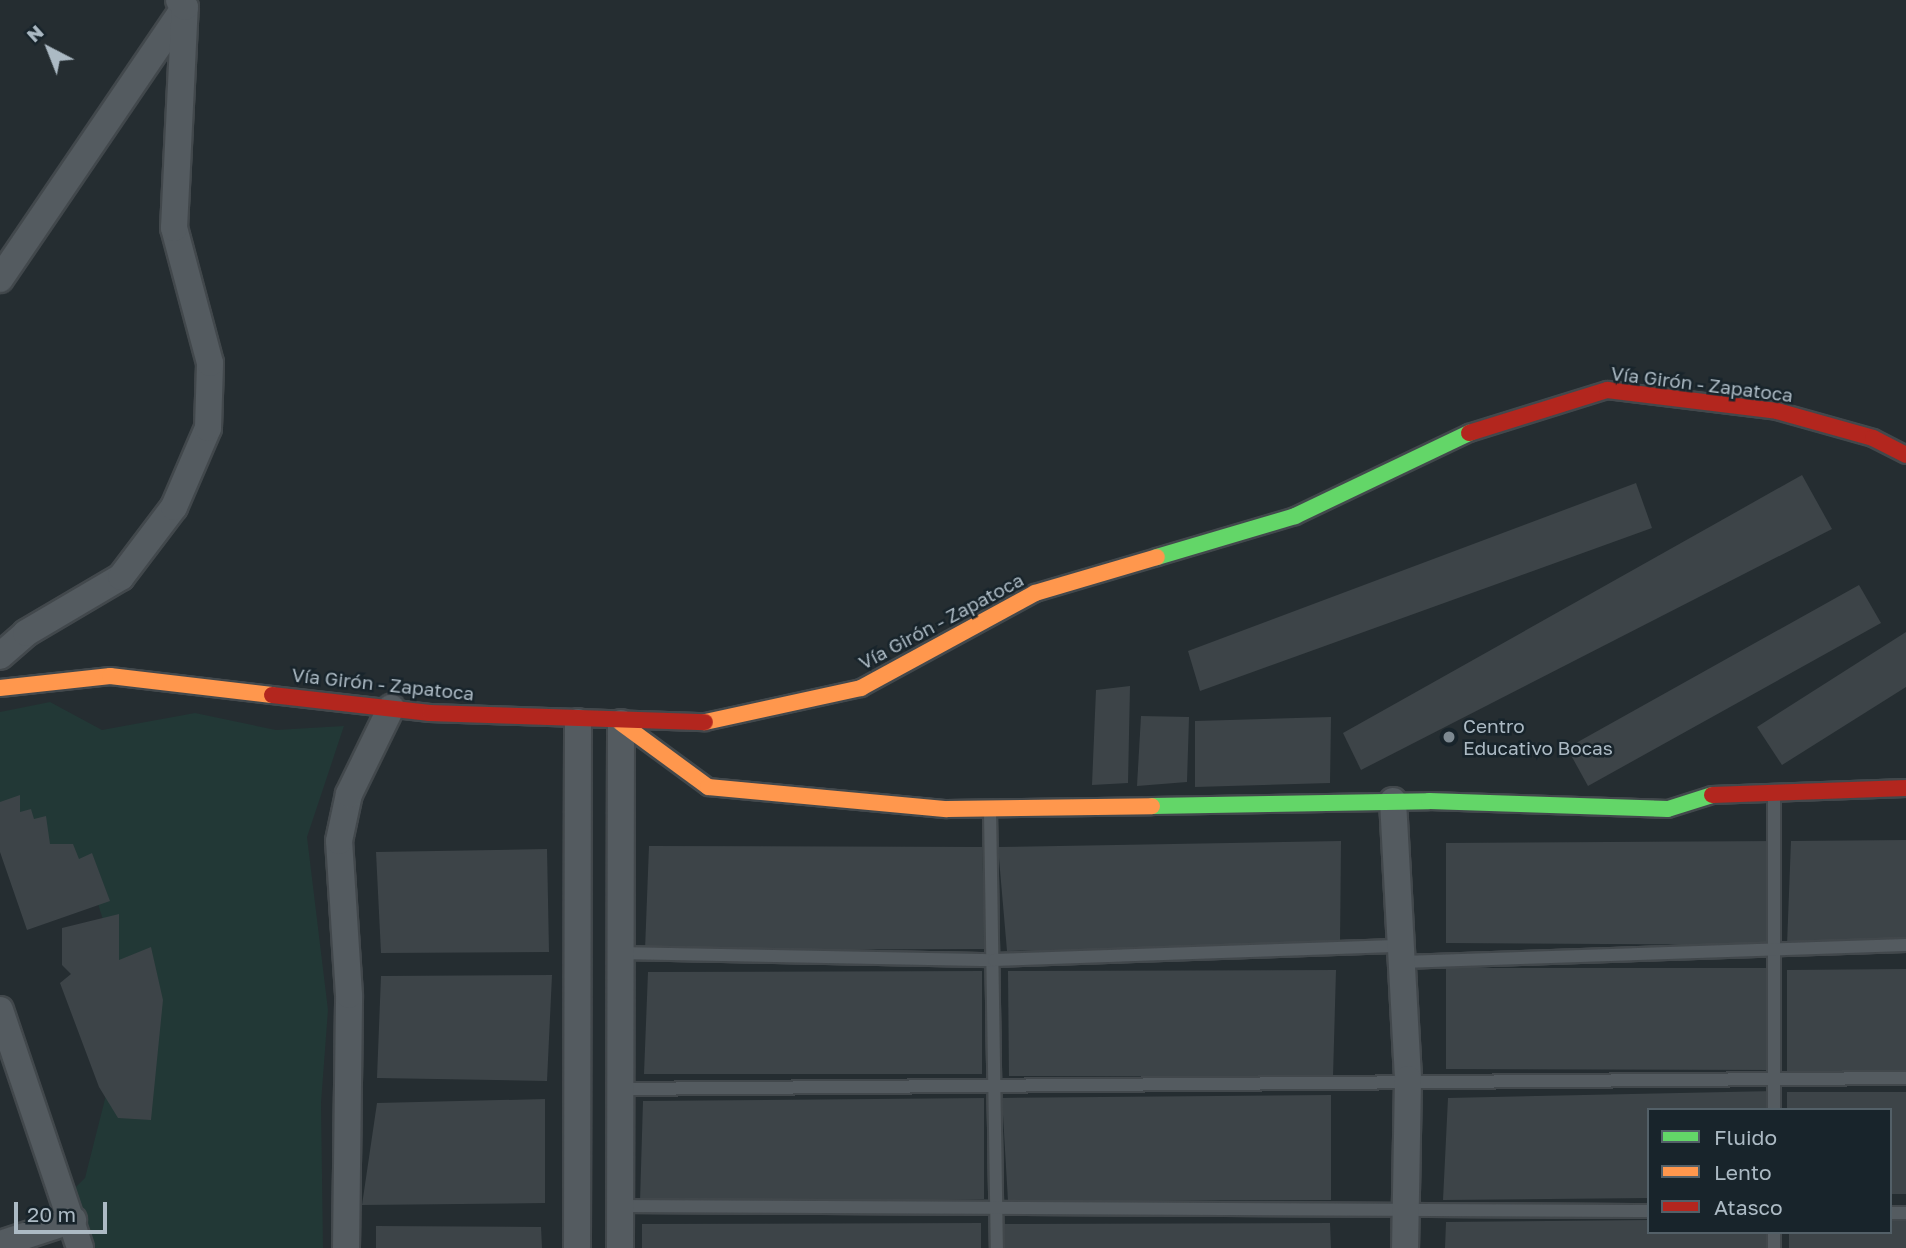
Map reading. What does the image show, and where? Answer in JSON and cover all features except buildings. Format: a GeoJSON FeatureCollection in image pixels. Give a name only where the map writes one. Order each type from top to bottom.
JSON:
{"type":"FeatureCollection","features":[{"type":"Feature","properties":{"kind":"main road","name":"Vía Girón - Zapatoca"},"geometry":{"type":"LineString","coordinates":[[0,688],[110,676],[391,708],[578,722],[686,725],[805,705],[861,688],[1035,593],[1294,516],[1478,429],[1607,390],[1777,411],[1874,439],[1906,455]]}},
{"type":"Feature","properties":{"kind":"main road"},"geometry":{"type":"LineString","coordinates":[[621,723],[708,787],[808,801],[990,808],[1392,801],[1668,809],[1718,793],[1906,789]]}},
{"type":"Feature","properties":{"kind":"street"},"geometry":{"type":"LineString","coordinates":[[0,279],[184,2]]}},
{"type":"Feature","properties":{"kind":"street"},"geometry":{"type":"LineString","coordinates":[[0,656],[26,633],[121,577],[174,507],[208,428],[210,363],[174,228],[184,2]]}},
{"type":"Feature","properties":{"kind":"street"},"geometry":{"type":"LineString","coordinates":[[346,1248],[349,995],[340,841],[349,794],[391,708]]}},
{"type":"Feature","properties":{"kind":"street"},"geometry":{"type":"LineString","coordinates":[[577,1248],[578,722]]}},
{"type":"Feature","properties":{"kind":"street"},"geometry":{"type":"LineString","coordinates":[[620,1248],[617,1089],[621,723]]}},
{"type":"Feature","properties":{"kind":"street"},"geometry":{"type":"LineString","coordinates":[[1392,801],[1408,1079],[1409,1209],[1405,1248]]}},
{"type":"Feature","properties":{"kind":"street"},"geometry":{"type":"LineString","coordinates":[[0,1010],[73,1220],[80,1248]]}},
{"type":"Feature","properties":{"kind":"street"},"geometry":{"type":"LineString","coordinates":[[0,1244],[73,1220]]}},
{"type":"Feature","properties":{"kind":"lane"},"geometry":{"type":"LineString","coordinates":[[1774,793],[1774,1108]]}},
{"type":"Feature","properties":{"kind":"lane"},"geometry":{"type":"LineString","coordinates":[[990,808],[997,1248]]}},
{"type":"Feature","properties":{"kind":"lane"},"geometry":{"type":"LineString","coordinates":[[618,953],[994,960],[1906,946]]}},
{"type":"Feature","properties":{"kind":"lane"},"geometry":{"type":"LineString","coordinates":[[617,1089],[995,1087],[1408,1079],[1906,1078]]}},
{"type":"Feature","properties":{"kind":"lane"},"geometry":{"type":"LineString","coordinates":[[619,1206],[1647,1211]]}},
{"type":"Feature","properties":{"kind":"green space"},"geometry":{"type":"Polygon","coordinates":[[[50,702],[102,730],[195,713],[276,730],[344,726],[307,837],[328,1010],[321,1103],[323,1248],[75,1248],[61,1202],[85,1178],[124,1024],[115,957],[97,901],[0,818],[0,712],[50,702]]]}},
{"type":"Feature","properties":{"kind":"traffic: fast"},"geometry":{"type":"LineString","coordinates":[[1157,557],[1295,516],[1469,433]]}},
{"type":"Feature","properties":{"kind":"traffic: fast"},"geometry":{"type":"LineString","coordinates":[[1152,806],[1429,801],[1668,809],[1712,795]]}},
{"type":"Feature","properties":{"kind":"traffic: slow"},"geometry":{"type":"LineString","coordinates":[[705,722],[861,688],[1035,593],[1157,557]]}},
{"type":"Feature","properties":{"kind":"traffic: slow"},"geometry":{"type":"LineString","coordinates":[[0,688],[110,676],[272,695]]}},
{"type":"Feature","properties":{"kind":"traffic: slow"},"geometry":{"type":"LineString","coordinates":[[621,723],[708,787],[947,809],[1152,806]]}},
{"type":"Feature","properties":{"kind":"traffic: jam"},"geometry":{"type":"LineString","coordinates":[[1469,433],[1607,390],[1777,411],[1873,438],[1906,455]]}},
{"type":"Feature","properties":{"kind":"traffic: jam"},"geometry":{"type":"LineString","coordinates":[[272,695],[430,713],[705,722]]}},
{"type":"Feature","properties":{"kind":"traffic: jam"},"geometry":{"type":"LineString","coordinates":[[1712,795],[1906,788]]}},
{"type":"Feature","properties":{"kind":"place","name":"Centro Educativo Bocas"},"geometry":{"type":"Point","coordinates":[1449,737]}}]}
